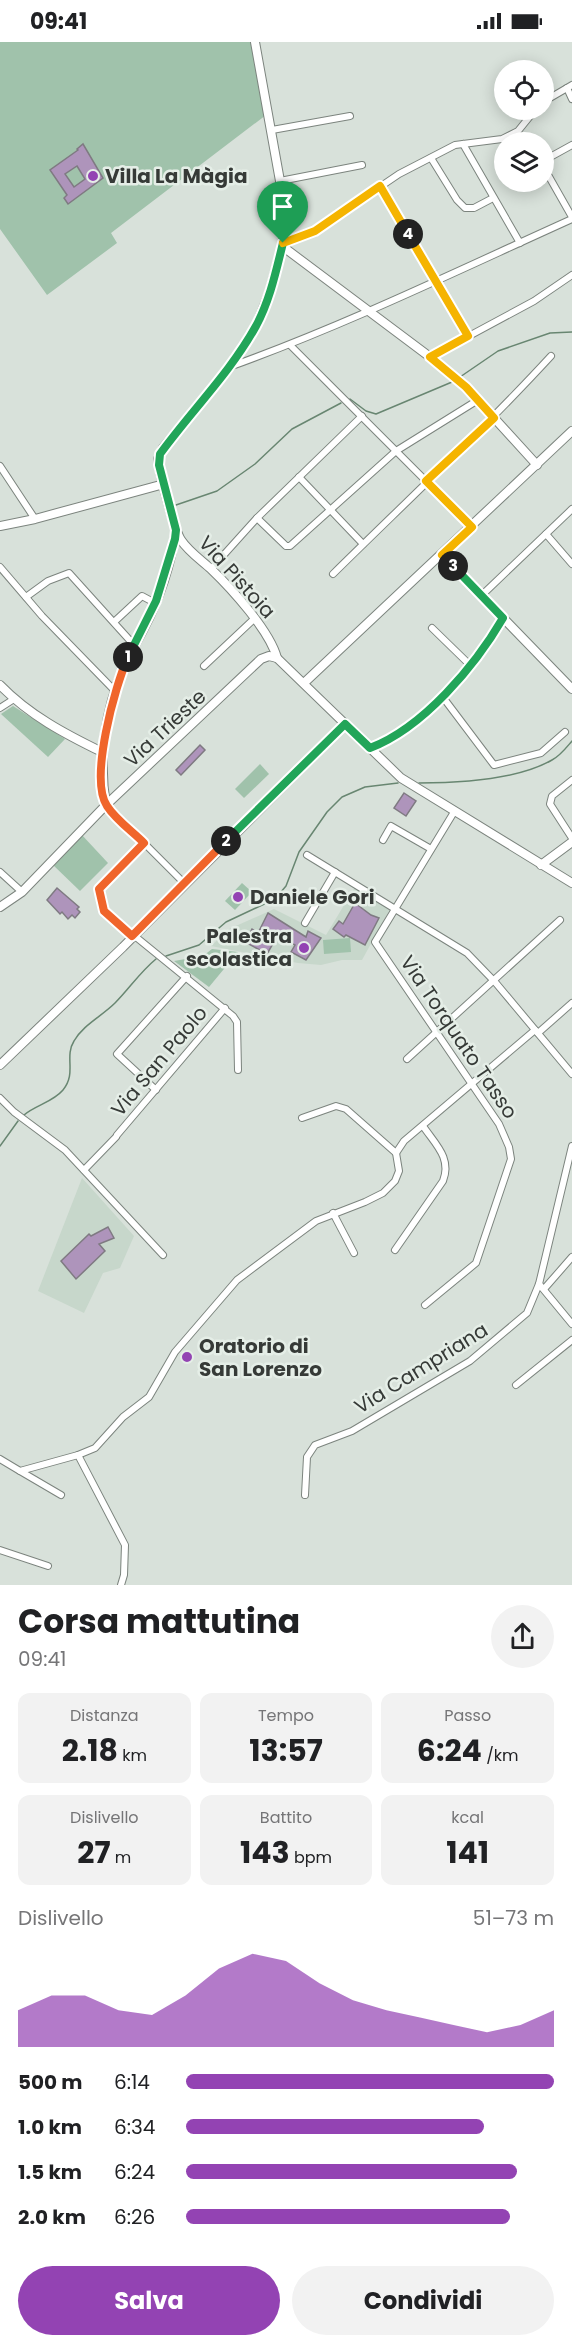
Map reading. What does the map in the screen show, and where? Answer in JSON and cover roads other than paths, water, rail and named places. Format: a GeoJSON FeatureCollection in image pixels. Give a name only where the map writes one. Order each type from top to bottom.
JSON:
{"type":"FeatureCollection","features":[{"type":"Feature","properties":{"kind":"street","name":"Via Pistoia"},"geometry":{"type":"LineString","coordinates":[[255,42],[280,181],[284,224],[283,244],[263,312],[231,366],[160,454],[159,465],[176,530],[182,541],[212,569],[254,619],[272,642],[277,658]]}},
{"type":"Feature","properties":{"kind":"street"},"geometry":{"type":"LineString","coordinates":[[554,96],[570,87],[572,99]]}},
{"type":"Feature","properties":{"kind":"street"},"geometry":{"type":"LineString","coordinates":[[272,130],[350,116]]}},
{"type":"Feature","properties":{"kind":"street"},"geometry":{"type":"LineString","coordinates":[[527,120],[518,131],[502,139],[455,145],[380,186],[315,231],[283,244],[430,357],[478,400],[537,465]]}},
{"type":"Feature","properties":{"kind":"street"},"geometry":{"type":"LineString","coordinates":[[463,144],[520,243]]}},
{"type":"Feature","properties":{"kind":"street"},"geometry":{"type":"LineString","coordinates":[[554,155],[572,145]]}},
{"type":"Feature","properties":{"kind":"street"},"geometry":{"type":"LineString","coordinates":[[430,158],[457,200],[465,208],[474,208],[493,198]]}},
{"type":"Feature","properties":{"kind":"street"},"geometry":{"type":"LineString","coordinates":[[280,181],[362,165]]}},
{"type":"Feature","properties":{"kind":"street"},"geometry":{"type":"LineString","coordinates":[[380,186],[468,336]]}},
{"type":"Feature","properties":{"kind":"street"},"geometry":{"type":"LineString","coordinates":[[231,366],[290,345],[436,282],[572,218],[554,186]]}},
{"type":"Feature","properties":{"kind":"street"},"geometry":{"type":"LineString","coordinates":[[430,357],[534,301],[572,275]]}},
{"type":"Feature","properties":{"kind":"street"},"geometry":{"type":"LineString","coordinates":[[290,345],[472,527]]}},
{"type":"Feature","properties":{"kind":"street"},"geometry":{"type":"LineString","coordinates":[[333,574],[426,481],[494,418],[551,356]]}},
{"type":"Feature","properties":{"kind":"street"},"geometry":{"type":"LineString","coordinates":[[257,518],[286,546],[290,546],[332,511],[396,451],[478,400]]}},
{"type":"Feature","properties":{"kind":"street"},"geometry":{"type":"LineString","coordinates":[[212,569],[257,518],[362,416]]}},
{"type":"Feature","properties":{"kind":"street"},"geometry":{"type":"LineString","coordinates":[[304,683],[570,436]]}},
{"type":"Feature","properties":{"kind":"street"},"geometry":{"type":"LineString","coordinates":[[0,466],[35,519]]}},
{"type":"Feature","properties":{"kind":"street"},"geometry":{"type":"LineString","coordinates":[[299,477],[363,544]]}},
{"type":"Feature","properties":{"kind":"street"},"geometry":{"type":"LineString","coordinates":[[0,526],[35,519],[164,484]]}},
{"type":"Feature","properties":{"kind":"street"},"geometry":{"type":"LineString","coordinates":[[481,596],[572,509]]}},
{"type":"Feature","properties":{"kind":"street"},"geometry":{"type":"LineString","coordinates":[[176,530],[155,603],[115,691],[102,752],[102,778],[106,805],[184,883]]}},
{"type":"Feature","properties":{"kind":"street"},"geometry":{"type":"LineString","coordinates":[[546,534],[572,564]]}},
{"type":"Feature","properties":{"kind":"street"},"geometry":{"type":"LineString","coordinates":[[442,555],[572,689]]}},
{"type":"Feature","properties":{"kind":"street"},"geometry":{"type":"LineString","coordinates":[[0,567],[115,691]]}},
{"type":"Feature","properties":{"kind":"street"},"geometry":{"type":"LineString","coordinates":[[26,597],[48,581],[69,573],[134,645]]}},
{"type":"Feature","properties":{"kind":"street"},"geometry":{"type":"LineString","coordinates":[[114,622],[142,596],[155,603]]}},
{"type":"Feature","properties":{"kind":"street"},"geometry":{"type":"LineString","coordinates":[[370,748],[400,733],[442,696],[485,649],[503,618]]}},
{"type":"Feature","properties":{"kind":"street"},"geometry":{"type":"LineString","coordinates":[[204,666],[254,619]]}},
{"type":"Feature","properties":{"kind":"street"},"geometry":{"type":"LineString","coordinates":[[432,628],[471,666]]}},
{"type":"Feature","properties":{"kind":"street","name":"Via Trieste"},"geometry":{"type":"LineString","coordinates":[[0,907],[22,892],[106,805],[261,659],[269,656],[277,658]]}},
{"type":"Feature","properties":{"kind":"street"},"geometry":{"type":"LineString","coordinates":[[277,658],[401,778],[572,883]]}},
{"type":"Feature","properties":{"kind":"street"},"geometry":{"type":"LineString","coordinates":[[0,685],[14,699],[53,727],[102,752]]}},
{"type":"Feature","properties":{"kind":"street"},"geometry":{"type":"LineString","coordinates":[[442,696],[494,765],[541,753],[565,732]]}},
{"type":"Feature","properties":{"kind":"street"},"geometry":{"type":"LineString","coordinates":[[0,708],[14,699]]}},
{"type":"Feature","properties":{"kind":"street"},"geometry":{"type":"LineString","coordinates":[[0,1065],[345,724]]}},
{"type":"Feature","properties":{"kind":"street"},"geometry":{"type":"LineString","coordinates":[[541,865],[572,840],[550,804],[552,796],[572,780]]}},
{"type":"Feature","properties":{"kind":"street"},"geometry":{"type":"LineString","coordinates":[[394,909],[454,812]]}},
{"type":"Feature","properties":{"kind":"street"},"geometry":{"type":"LineString","coordinates":[[383,840],[391,826],[431,849]]}},
{"type":"Feature","properties":{"kind":"street"},"geometry":{"type":"LineString","coordinates":[[144,843],[99,889],[104,911],[132,936],[187,976],[225,1008],[237,1022],[238,1070]]}},
{"type":"Feature","properties":{"kind":"street"},"geometry":{"type":"LineString","coordinates":[[307,855],[467,953],[495,982],[572,1074]]}},
{"type":"Feature","properties":{"kind":"street"},"geometry":{"type":"LineString","coordinates":[[0,872],[22,892]]}},
{"type":"Feature","properties":{"kind":"street"},"geometry":{"type":"LineString","coordinates":[[305,923],[335,872]]}},
{"type":"Feature","properties":{"kind":"street","name":"Via Torquato Tasso"},"geometry":{"type":"LineString","coordinates":[[394,909],[375,942],[504,1134],[511,1159],[476,1263],[425,1305]]}},
{"type":"Feature","properties":{"kind":"street"},"geometry":{"type":"LineString","coordinates":[[407,1059],[495,982],[560,920]]}},
{"type":"Feature","properties":{"kind":"street"},"geometry":{"type":"LineString","coordinates":[[156,1090],[117,1054],[187,976]]}},
{"type":"Feature","properties":{"kind":"street"},"geometry":{"type":"LineString","coordinates":[[396,1153],[404,1141],[572,1003]]}},
{"type":"Feature","properties":{"kind":"street","name":"Via San Paolo"},"geometry":{"type":"LineString","coordinates":[[84,1170],[116,1136],[225,1008]]}},
{"type":"Feature","properties":{"kind":"street"},"geometry":{"type":"LineString","coordinates":[[0,1060],[9,1055]]}},
{"type":"Feature","properties":{"kind":"street"},"geometry":{"type":"LineString","coordinates":[[0,1098],[16,1115],[65,1150],[163,1255]]}},
{"type":"Feature","properties":{"kind":"street"},"geometry":{"type":"LineString","coordinates":[[20,1471],[95,1448],[123,1417],[149,1397],[175,1353],[237,1280],[316,1221],[365,1202],[392,1186],[399,1171],[396,1153],[342,1107],[328,1108],[302,1118]]}},
{"type":"Feature","properties":{"kind":"street"},"geometry":{"type":"LineString","coordinates":[[395,1250],[443,1180],[446,1172],[445,1157],[423,1126]]}},
{"type":"Feature","properties":{"kind":"street","name":"Via Campriana"},"geometry":{"type":"LineString","coordinates":[[306,1495],[307,1457],[312,1448],[323,1441],[352,1431],[482,1353],[527,1313],[538,1284],[572,1146]]}},
{"type":"Feature","properties":{"kind":"street"},"geometry":{"type":"LineString","coordinates":[[333,1213],[354,1252]]}},
{"type":"Feature","properties":{"kind":"street"},"geometry":{"type":"LineString","coordinates":[[544,1289],[572,1257]]}},
{"type":"Feature","properties":{"kind":"street"},"geometry":{"type":"LineString","coordinates":[[538,1284],[572,1324]]}},
{"type":"Feature","properties":{"kind":"street"},"geometry":{"type":"LineString","coordinates":[[516,1385],[572,1340]]}},
{"type":"Feature","properties":{"kind":"street"},"geometry":{"type":"LineString","coordinates":[[78,1455],[125,1545],[124,1575],[121,1585]]}},
{"type":"Feature","properties":{"kind":"street"},"geometry":{"type":"LineString","coordinates":[[0,1459],[61,1495]]}},
{"type":"Feature","properties":{"kind":"street"},"geometry":{"type":"LineString","coordinates":[[0,1550],[48,1566]]}},
{"type":"Feature","properties":{"kind":"waterway"},"geometry":{"type":"LineString","coordinates":[[460,377],[498,351],[550,333],[572,332]]}},
{"type":"Feature","properties":{"kind":"waterway"},"geometry":{"type":"LineString","coordinates":[[350,399],[366,411],[376,414],[452,382]]}},
{"type":"Feature","properties":{"kind":"waterway"},"geometry":{"type":"LineString","coordinates":[[176,505],[217,491],[255,464],[292,429],[341,403]]}},
{"type":"Feature","properties":{"kind":"waterway"},"geometry":{"type":"LineString","coordinates":[[419,783],[469,781],[522,772],[555,758],[572,741]]}},
{"type":"Feature","properties":{"kind":"waterway"},"geometry":{"type":"LineString","coordinates":[[166,956],[199,945],[226,922],[275,899],[286,886],[299,852],[327,812],[342,797],[365,787],[398,783]]}},
{"type":"Feature","properties":{"kind":"waterway"},"geometry":{"type":"LineString","coordinates":[[24,1115],[54,1098],[63,1090],[69,1077],[71,1047],[78,1035],[115,1003],[156,959]]}},
{"type":"Feature","properties":{"kind":"waterway"},"geometry":{"type":"LineString","coordinates":[[0,1146],[18,1121]]}},
{"type":"Feature","properties":{"kind":"place","name":"Villa La Màgia"},"geometry":{"type":"Point","coordinates":[93,176]}},
{"type":"Feature","properties":{"kind":"place","name":"Daniele Gori"},"geometry":{"type":"Point","coordinates":[238,897]}},
{"type":"Feature","properties":{"kind":"place","name":"Palestra scolastica"},"geometry":{"type":"Point","coordinates":[304,948]}},
{"type":"Feature","properties":{"kind":"place","name":"Oratorio di San Lorenzo"},"geometry":{"type":"Point","coordinates":[187,1357]}}]}
